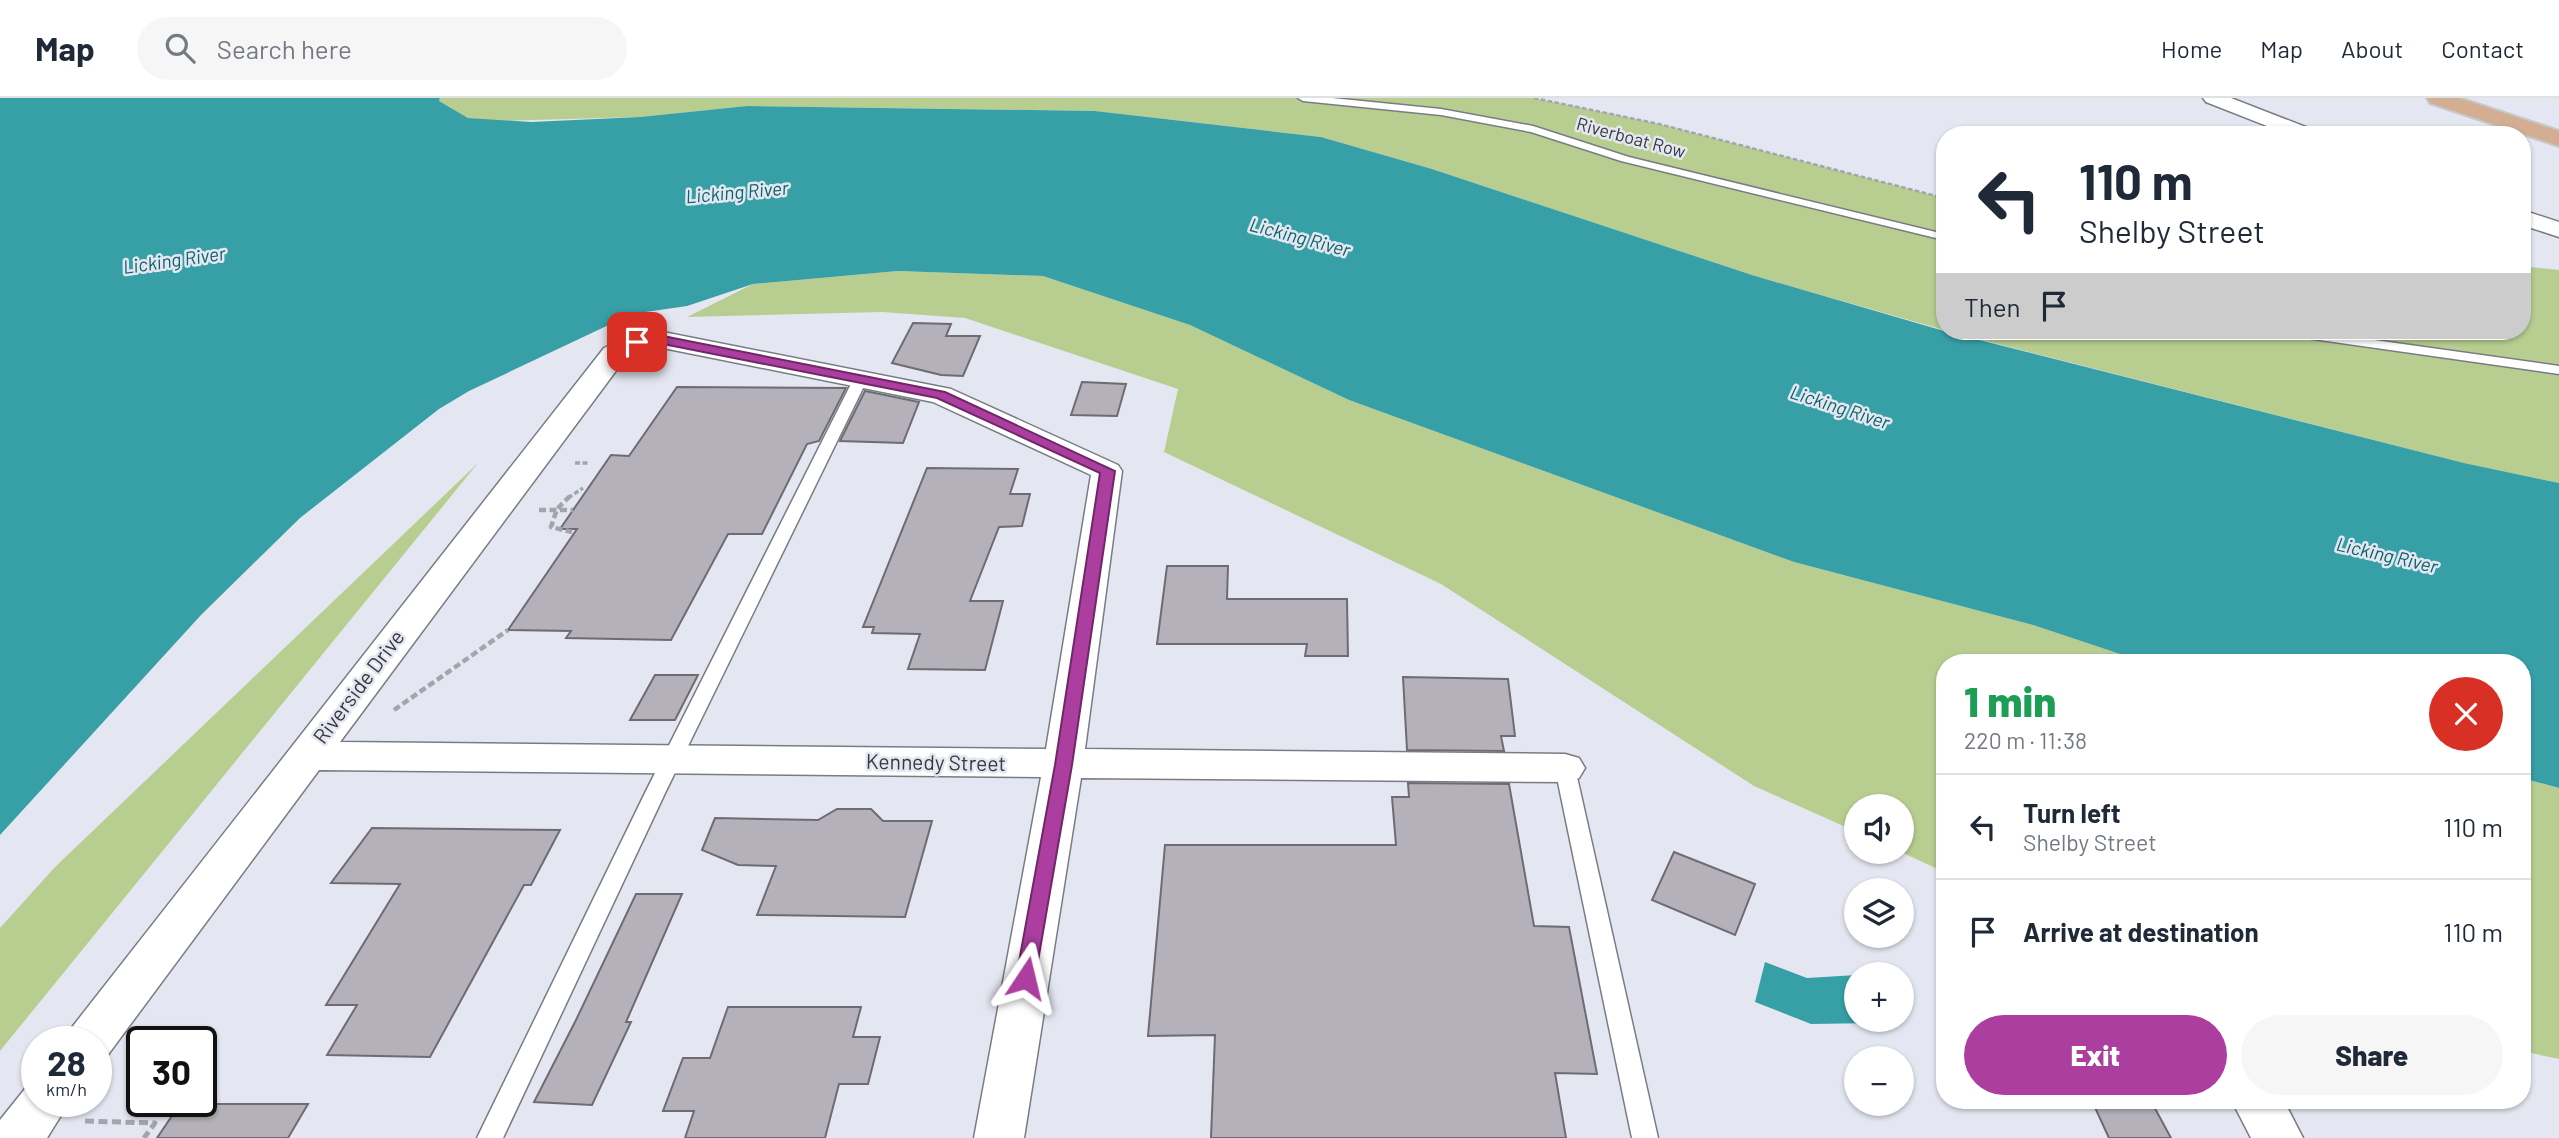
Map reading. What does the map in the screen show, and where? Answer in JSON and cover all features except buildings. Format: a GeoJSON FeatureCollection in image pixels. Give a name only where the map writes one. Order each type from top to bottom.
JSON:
{"type":"FeatureCollection","features":[{"type":"Feature","properties":{"kind":"main road"},"geometry":{"type":"LineString","coordinates":[[2438,98],[2521,126]]}},
{"type":"Feature","properties":{"kind":"main road"},"geometry":{"type":"LineString","coordinates":[[2481,98],[2559,124]]}},
{"type":"Feature","properties":{"kind":"main road"},"geometry":{"type":"LineString","coordinates":[[2531,130],[2559,139]]}},
{"type":"Feature","properties":{"kind":"street"},"geometry":{"type":"LineString","coordinates":[[2213,98],[2286,126]]}},
{"type":"Feature","properties":{"kind":"street"},"geometry":{"type":"LineString","coordinates":[[2531,220],[2559,230]]}},
{"type":"Feature","properties":{"kind":"street","name":"Riverside Drive"},"geometry":{"type":"LineString","coordinates":[[101,1026],[614,354],[637,342],[658,339],[861,379]]}},
{"type":"Feature","properties":{"kind":"street"},"geometry":{"type":"LineString","coordinates":[[861,379],[941,395],[1108,471],[1063,765],[999,1138]]}},
{"type":"Feature","properties":{"kind":"street","name":"Kennedy Street"},"geometry":{"type":"LineString","coordinates":[[307,756],[1565,768]]}},
{"type":"Feature","properties":{"kind":"street"},"geometry":{"type":"LineString","coordinates":[[2261,1109],[2277,1138]]}},
{"type":"Feature","properties":{"kind":"street"},"geometry":{"type":"LineString","coordinates":[[17,1138],[54,1117]]}},
{"type":"Feature","properties":{"kind":"lane","name":"Riverboat Row"},"geometry":{"type":"LineString","coordinates":[[1303,98],[1441,112],[1533,130],[1625,159],[1936,235]]}},
{"type":"Feature","properties":{"kind":"lane"},"geometry":{"type":"LineString","coordinates":[[2347,340],[2559,370]]}},
{"type":"Feature","properties":{"kind":"lane"},"geometry":{"type":"LineString","coordinates":[[490,1138],[861,379]]}},
{"type":"Feature","properties":{"kind":"lane"},"geometry":{"type":"LineString","coordinates":[[1565,768],[1645,1138]]}},
{"type":"Feature","properties":{"kind":"path"},"geometry":{"type":"LineString","coordinates":[[1534,98],[1659,124],[1936,196]]}},
{"type":"Feature","properties":{"kind":"path"},"geometry":{"type":"LineString","coordinates":[[572,532],[551,527],[568,496],[583,488]]}},
{"type":"Feature","properties":{"kind":"path"},"geometry":{"type":"LineString","coordinates":[[533,510],[573,510]]}},
{"type":"Feature","properties":{"kind":"path"},"geometry":{"type":"LineString","coordinates":[[388,712],[508,630]]}},
{"type":"Feature","properties":{"kind":"path"},"geometry":{"type":"LineString","coordinates":[[110,1117],[155,1123],[144,1138]]}},
{"type":"Feature","properties":{"kind":"green space"},"geometry":{"type":"Polygon","coordinates":[[[440,98],[1534,98],[1659,124],[1936,196],[1936,328],[1752,275],[1432,169],[1321,137],[1095,111],[747,106],[640,117],[498,121],[468,118],[439,101],[440,98]]]}},
{"type":"Feature","properties":{"kind":"green space"},"geometry":{"type":"Polygon","coordinates":[[[2531,267],[2559,270],[2559,483],[2464,463],[1982,340],[2531,340],[2531,267]]]}},
{"type":"Feature","properties":{"kind":"green space"},"geometry":{"type":"Polygon","coordinates":[[[898,271],[1043,276],[1190,325],[1349,400],[1794,562],[2033,625],[2120,654],[1936,654],[1936,868],[1914,858],[1914,794],[1844,794],[1844,826],[1754,786],[1441,584],[1164,452],[1178,389],[965,318],[882,312],[687,317],[753,284],[898,271]]]}},
{"type":"Feature","properties":{"kind":"green space"},"geometry":{"type":"Polygon","coordinates":[[[478,463],[0,1051],[0,928],[55,867],[478,463]]]}},
{"type":"Feature","properties":{"kind":"green space"},"geometry":{"type":"Polygon","coordinates":[[[2531,780],[2559,788],[2559,1059],[2531,1053],[2531,780]]]}},
{"type":"Feature","properties":{"kind":"water","name":"Licking River"},"geometry":{"type":"Polygon","coordinates":[[[0,98],[440,98],[439,101],[468,118],[531,122],[640,117],[747,106],[1095,111],[1321,137],[1432,169],[1752,275],[1936,329],[1936,340],[1979,340],[2464,463],[2559,483],[2559,788],[2531,780],[2531,654],[2120,654],[2033,625],[1794,562],[1349,400],[1190,325],[1043,276],[898,271],[753,284],[687,306],[632,314],[469,391],[439,409],[300,518],[201,615],[0,835],[0,98]]]}},
{"type":"Feature","properties":{"kind":"water"},"geometry":{"type":"Polygon","coordinates":[[[1765,962],[1807,978],[1844,976],[1844,1023],[1811,1024],[1755,1002],[1765,962]]]}},
{"type":"Feature","properties":{"kind":"route"},"geometry":{"type":"LineString","coordinates":[[637,342],[658,339],[941,395],[1108,471],[1063,765],[1026,978]]}}]}
